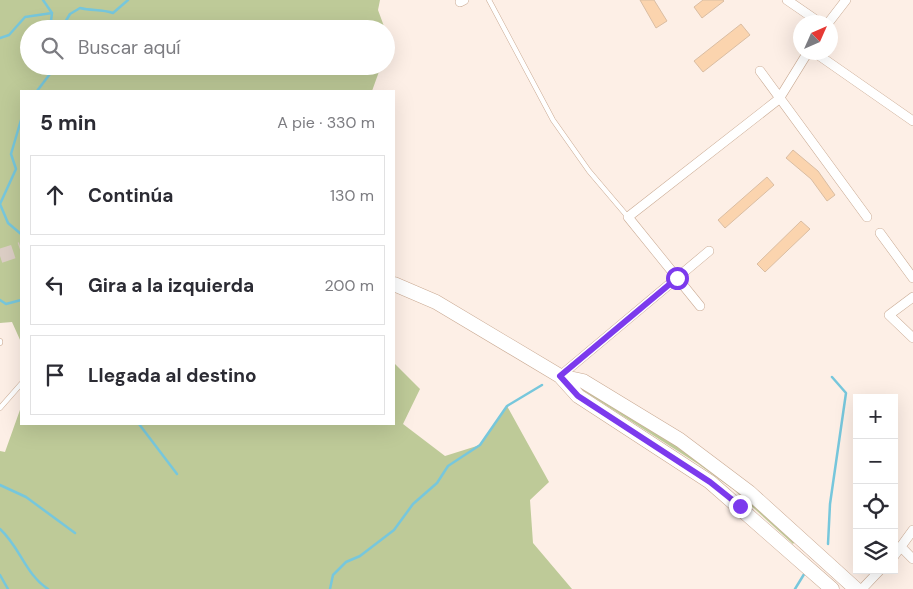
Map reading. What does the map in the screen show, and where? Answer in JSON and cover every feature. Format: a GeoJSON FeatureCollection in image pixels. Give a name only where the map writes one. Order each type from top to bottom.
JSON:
{"type":"FeatureCollection","features":[{"type":"Feature","properties":{"kind":"main road"},"geometry":{"type":"LineString","coordinates":[[395,284],[436,302],[560,376],[578,396],[710,482],[832,589]]}},
{"type":"Feature","properties":{"kind":"main road"},"geometry":{"type":"LineString","coordinates":[[560,376],[583,381],[680,440],[748,492],[856,589]]}},
{"type":"Feature","properties":{"kind":"main road"},"geometry":{"type":"LineString","coordinates":[[820,578],[830,566]]}},
{"type":"Feature","properties":{"kind":"street"},"geometry":{"type":"LineString","coordinates":[[788,0],[809,15]]}},
{"type":"Feature","properties":{"kind":"street"},"geometry":{"type":"LineString","coordinates":[[834,15],[846,0]]}},
{"type":"Feature","properties":{"kind":"street"},"geometry":{"type":"LineString","coordinates":[[700,306],[628,217],[780,99],[803,60]]}},
{"type":"Feature","properties":{"kind":"street"},"geometry":{"type":"LineString","coordinates":[[825,60],[913,121]]}},
{"type":"Feature","properties":{"kind":"street"},"geometry":{"type":"LineString","coordinates":[[760,71],[868,217]]}},
{"type":"Feature","properties":{"kind":"street"},"geometry":{"type":"LineString","coordinates":[[880,233],[913,278]]}},
{"type":"Feature","properties":{"kind":"street"},"geometry":{"type":"LineString","coordinates":[[560,376],[709,251]]}},
{"type":"Feature","properties":{"kind":"street"},"geometry":{"type":"LineString","coordinates":[[913,297],[889,315],[913,338]]}},
{"type":"Feature","properties":{"kind":"street"},"geometry":{"type":"LineString","coordinates":[[898,552],[913,530]]}},
{"type":"Feature","properties":{"kind":"street"},"geometry":{"type":"LineString","coordinates":[[902,548],[913,559]]}},
{"type":"Feature","properties":{"kind":"street"},"geometry":{"type":"LineString","coordinates":[[862,589],[876,574]]}},
{"type":"Feature","properties":{"kind":"lane"},"geometry":{"type":"LineString","coordinates":[[489,0],[553,120],[589,171],[628,217]]}},
{"type":"Feature","properties":{"kind":"lane"},"geometry":{"type":"LineString","coordinates":[[0,408],[20,385]]}},
{"type":"Feature","properties":{"kind":"green space"},"geometry":{"type":"Polygon","coordinates":[[[0,0],[380,0],[378,10],[382,20],[20,20],[20,75],[378,75],[372,90],[20,90],[20,340],[12,322],[0,323],[0,0]]]}},
{"type":"Feature","properties":{"kind":"green space"},"geometry":{"type":"Polygon","coordinates":[[[395,364],[420,389],[403,424],[445,456],[480,445],[507,406],[549,482],[530,500],[533,543],[572,589],[0,589],[0,451],[5,452],[20,410],[20,425],[395,425],[395,364]]]}},
{"type":"Feature","properties":{"kind":"green space"},"geometry":{"type":"Polygon","coordinates":[[[579,388],[605,398],[709,464],[797,539],[793,544],[734,490],[698,464],[579,388]]]}},
{"type":"Feature","properties":{"kind":"building"},"geometry":{"type":"Polygon","coordinates":[[[640,0],[654,0],[667,21],[656,28],[640,0]]]}},
{"type":"Feature","properties":{"kind":"building"},"geometry":{"type":"Polygon","coordinates":[[[703,0],[724,1],[702,18],[694,7],[703,0]]]}},
{"type":"Feature","properties":{"kind":"building"},"geometry":{"type":"Polygon","coordinates":[[[741,24],[750,35],[703,72],[694,61],[741,24]]]}},
{"type":"Feature","properties":{"kind":"building"},"geometry":{"type":"Polygon","coordinates":[[[793,150],[818,171],[835,195],[827,201],[811,179],[786,158],[793,150]]]}},
{"type":"Feature","properties":{"kind":"building"},"geometry":{"type":"Polygon","coordinates":[[[767,177],[774,185],[725,228],[718,220],[767,177]]]}},
{"type":"Feature","properties":{"kind":"building"},"geometry":{"type":"Polygon","coordinates":[[[801,221],[810,229],[765,272],[757,264],[801,221]]]}},
{"type":"Feature","properties":{"kind":"waterway"},"geometry":{"type":"LineString","coordinates":[[43,0],[52,13],[51,20]]}},
{"type":"Feature","properties":{"kind":"waterway"},"geometry":{"type":"LineString","coordinates":[[66,20],[70,14],[80,8],[113,13],[128,0]]}},
{"type":"Feature","properties":{"kind":"waterway"},"geometry":{"type":"LineString","coordinates":[[22,20],[25,17],[52,13]]}},
{"type":"Feature","properties":{"kind":"waterway"},"geometry":{"type":"LineString","coordinates":[[0,38],[9,35],[20,23]]}},
{"type":"Feature","properties":{"kind":"waterway"},"geometry":{"type":"LineString","coordinates":[[38,90],[49,75]]}},
{"type":"Feature","properties":{"kind":"waterway"},"geometry":{"type":"LineString","coordinates":[[0,204],[16,169],[11,154],[20,123]]}},
{"type":"Feature","properties":{"kind":"waterway"},"geometry":{"type":"LineString","coordinates":[[0,204],[8,223],[20,233]]}},
{"type":"Feature","properties":{"kind":"waterway"},"geometry":{"type":"LineString","coordinates":[[0,300],[6,304],[20,300]]}},
{"type":"Feature","properties":{"kind":"waterway"},"geometry":{"type":"LineString","coordinates":[[828,544],[830,504],[846,393],[832,377]]}},
{"type":"Feature","properties":{"kind":"waterway"},"geometry":{"type":"LineString","coordinates":[[330,589],[333,575],[346,562],[360,556],[394,530],[413,504],[437,483],[448,466],[480,445],[507,406],[542,385]]}},
{"type":"Feature","properties":{"kind":"waterway"},"geometry":{"type":"LineString","coordinates":[[140,425],[177,474]]}},
{"type":"Feature","properties":{"kind":"waterway"},"geometry":{"type":"LineString","coordinates":[[0,485],[26,497],[75,533]]}},
{"type":"Feature","properties":{"kind":"waterway"},"geometry":{"type":"LineString","coordinates":[[0,529],[13,544],[34,576],[48,589]]}},
{"type":"Feature","properties":{"kind":"waterway"},"geometry":{"type":"LineString","coordinates":[[795,589],[806,571]]}},
{"type":"Feature","properties":{"kind":"waterway"},"geometry":{"type":"LineString","coordinates":[[0,575],[8,589]]}},
{"type":"Feature","properties":{"kind":"tunnel"},"geometry":{"type":"LineString","coordinates":[[0,256],[20,249]]}},
{"type":"Feature","properties":{"kind":"route"},"geometry":{"type":"LineString","coordinates":[[677,278],[560,376],[578,396],[710,482],[740,506]]}}]}
